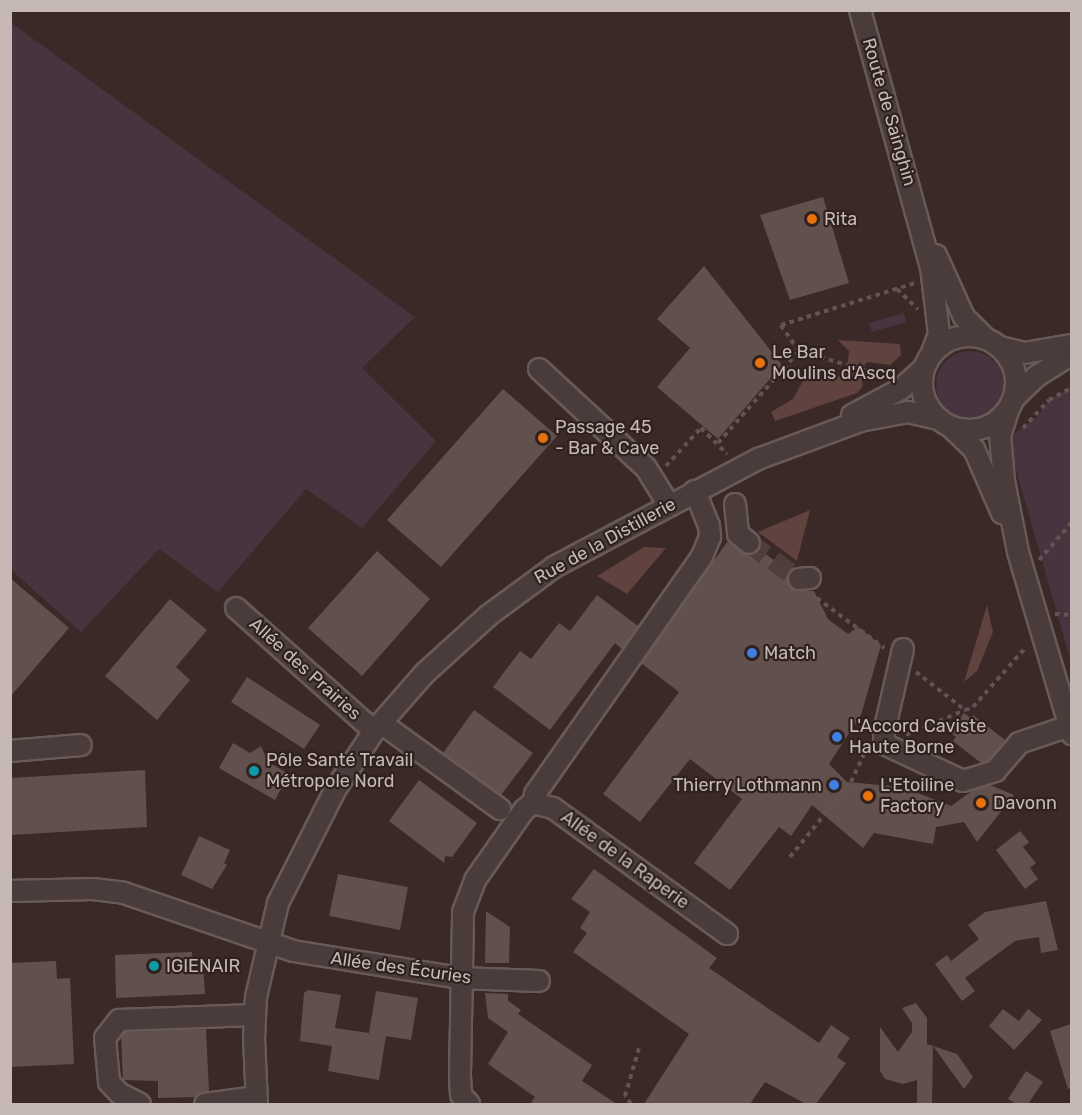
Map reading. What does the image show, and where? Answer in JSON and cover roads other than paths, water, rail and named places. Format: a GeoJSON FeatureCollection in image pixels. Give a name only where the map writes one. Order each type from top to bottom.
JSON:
{"type":"FeatureCollection","features":[{"type":"Feature","properties":{"kind":"street","name":"Route de Sainghin"},"geometry":{"type":"LineString","coordinates":[[860,10],[919,213],[938,323],[927,362]]}},
{"type":"Feature","properties":{"kind":"street","name":"Route de Sainghin"},"geometry":{"type":"LineString","coordinates":[[919,213],[964,316],[994,343]]}},
{"type":"Feature","properties":{"kind":"street"},"geometry":{"type":"LineString","coordinates":[[1017,548],[977,454],[945,423],[924,396],[927,362],[947,341],[960,337],[994,343],[1024,353],[1071,345]]}},
{"type":"Feature","properties":{"kind":"street"},"geometry":{"type":"LineString","coordinates":[[901,654],[884,744],[963,781],[995,771],[1019,743],[1070,730],[1017,548],[1001,458],[1000,435],[1011,404],[1015,370],[994,343]]}},
{"type":"Feature","properties":{"kind":"street"},"geometry":{"type":"LineString","coordinates":[[945,423],[964,430],[986,428],[1036,376],[1071,354]]}},
{"type":"Feature","properties":{"kind":"street","name":"Rue de la Distillerie"},"geometry":{"type":"LineString","coordinates":[[257,1101],[255,1015],[266,944],[280,897],[312,829],[378,727],[449,649],[508,599],[576,553],[721,478],[815,435],[901,389],[927,362]]}},
{"type":"Feature","properties":{"kind":"street"},"geometry":{"type":"LineString","coordinates":[[538,369],[646,468],[669,505]]}},
{"type":"Feature","properties":{"kind":"street","name":"Rue de la Distillerie"},"geometry":{"type":"LineString","coordinates":[[815,435],[901,413],[945,423]]}},
{"type":"Feature","properties":{"kind":"street"},"geometry":{"type":"LineString","coordinates":[[721,478],[737,509],[738,534],[749,543]]}},
{"type":"Feature","properties":{"kind":"street"},"geometry":{"type":"LineString","coordinates":[[468,1104],[461,1095],[459,1074],[459,978],[463,912],[468,893],[524,810],[533,803],[535,794],[702,556],[710,537],[709,526],[695,491]]}},
{"type":"Feature","properties":{"kind":"street","name":"Allée des Prairies"},"geometry":{"type":"LineString","coordinates":[[236,608],[378,727],[500,809]]}},
{"type":"Feature","properties":{"kind":"street"},"geometry":{"type":"LineString","coordinates":[[10,751],[81,745]]}},
{"type":"Feature","properties":{"kind":"street","name":"Allée de la Raperie"},"geometry":{"type":"LineString","coordinates":[[533,803],[553,808],[727,934]]}},
{"type":"Feature","properties":{"kind":"street","name":"Allée des Écuries"},"geometry":{"type":"LineString","coordinates":[[10,891],[93,889],[124,893],[266,944],[459,978],[539,981]]}},
{"type":"Feature","properties":{"kind":"street"},"geometry":{"type":"LineString","coordinates":[[140,1104],[120,1094],[109,1082],[105,1038],[119,1020],[255,1015]]}},
{"type":"Feature","properties":{"kind":"street"},"geometry":{"type":"LineString","coordinates":[[205,1104],[257,1101]]}},
{"type":"Feature","properties":{"kind":"tunnel"},"geometry":{"type":"LineString","coordinates":[[749,543],[799,579]]}},
{"type":"Feature","properties":{"kind":"place","name":"Rita"},"geometry":{"type":"Point","coordinates":[812,219]}},
{"type":"Feature","properties":{"kind":"place","name":"Le Bar Moulins d'Ascq"},"geometry":{"type":"Point","coordinates":[760,363]}},
{"type":"Feature","properties":{"kind":"place","name":"Passage 45 - Bar & Cave"},"geometry":{"type":"Point","coordinates":[543,438]}},
{"type":"Feature","properties":{"kind":"place","name":"Match"},"geometry":{"type":"Point","coordinates":[752,653]}},
{"type":"Feature","properties":{"kind":"place","name":"L'Accord Caviste Haute Borne"},"geometry":{"type":"Point","coordinates":[837,737]}},
{"type":"Feature","properties":{"kind":"place","name":"Pôle Santé Travail Métropole Nord"},"geometry":{"type":"Point","coordinates":[254,771]}},
{"type":"Feature","properties":{"kind":"place","name":"Thierry Lothmann"},"geometry":{"type":"Point","coordinates":[834,785]}},
{"type":"Feature","properties":{"kind":"place","name":"L'Etoiline Factory"},"geometry":{"type":"Point","coordinates":[868,796]}},
{"type":"Feature","properties":{"kind":"place","name":"Davonn"},"geometry":{"type":"Point","coordinates":[981,803]}},
{"type":"Feature","properties":{"kind":"place","name":"IGIENAIR"},"geometry":{"type":"Point","coordinates":[154,966]}}]}
